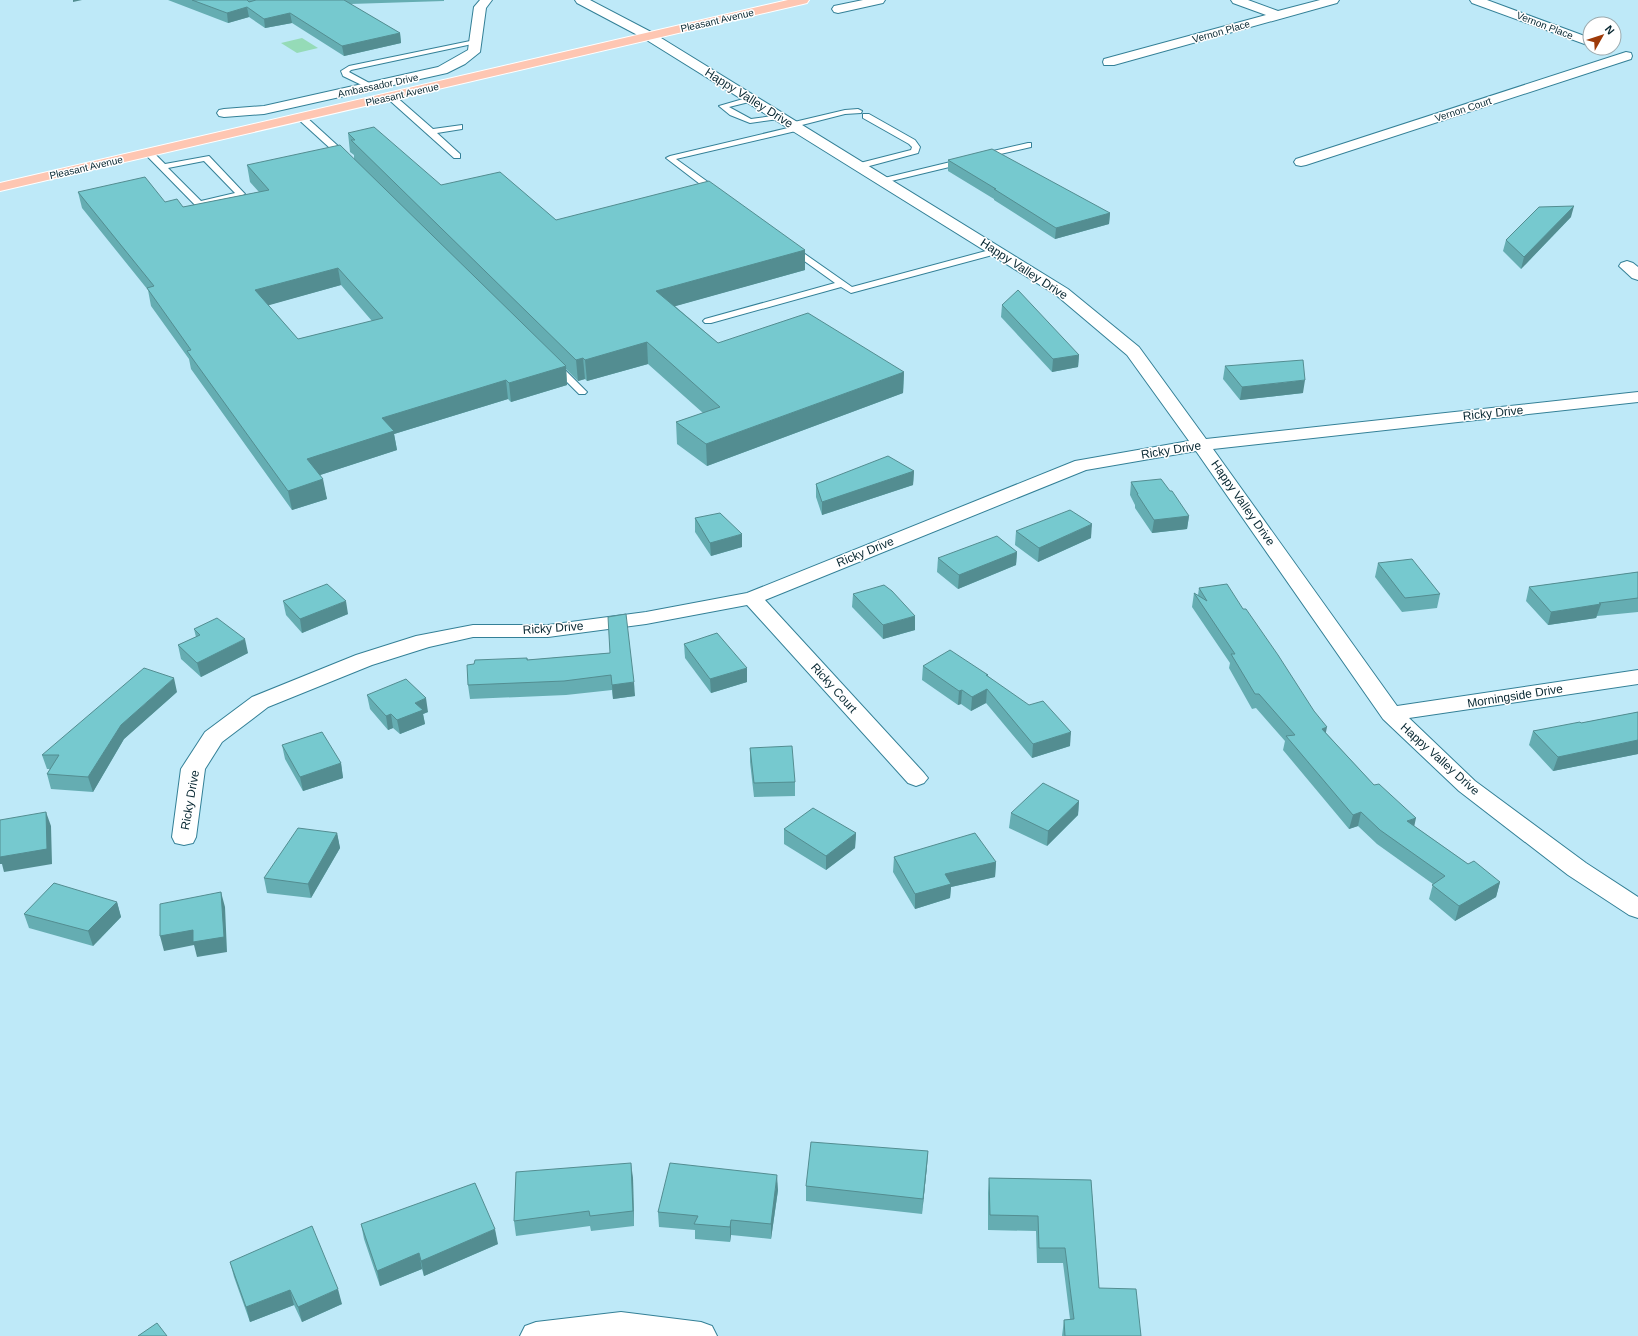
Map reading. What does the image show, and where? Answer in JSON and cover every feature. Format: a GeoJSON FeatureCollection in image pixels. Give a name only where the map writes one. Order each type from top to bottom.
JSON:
{"type":"FeatureCollection","features":[{"type":"Feature","properties":{"kind":"main road","name":"Pleasant Avenue"},"geometry":{"type":"LineString","coordinates":[[0,187],[803,0]]}},
{"type":"Feature","properties":{"kind":"street","name":"Ambassador Drive"},"geometry":{"type":"LineString","coordinates":[[224,113],[264,110],[442,70],[474,52],[480,7],[486,0]]}},
{"type":"Feature","properties":{"kind":"street","name":"Happy Valley Drive"},"geometry":{"type":"LineString","coordinates":[[581,0],[650,36],[1062,292],[1133,351],[1391,714],[1467,786],[1577,869],[1638,909]]}},
{"type":"Feature","properties":{"kind":"street"},"geometry":{"type":"LineString","coordinates":[[838,9],[879,0]]}},
{"type":"Feature","properties":{"kind":"street"},"geometry":{"type":"LineString","coordinates":[[1237,0],[1277,15]]}},
{"type":"Feature","properties":{"kind":"street","name":"Vernon Place"},"geometry":{"type":"LineString","coordinates":[[1109,62],[1333,0]]}},
{"type":"Feature","properties":{"kind":"street","name":"Vernon Place"},"geometry":{"type":"LineString","coordinates":[[1476,0],[1582,39]]}},
{"type":"Feature","properties":{"kind":"street"},"geometry":{"type":"LineString","coordinates":[[1622,54],[1632,58]]}},
{"type":"Feature","properties":{"kind":"street","name":"Vernon Court"},"geometry":{"type":"LineString","coordinates":[[1301,162],[1632,58]]}},
{"type":"Feature","properties":{"kind":"street","name":"Ricky Drive"},"geometry":{"type":"LineString","coordinates":[[184,837],[193,770],[213,737],[260,702],[364,660],[424,642],[473,631],[548,631],[646,618],[752,598],[1082,465],[1201,445],[1638,398]]}},
{"type":"Feature","properties":{"kind":"street","name":"Ricky Court"},"geometry":{"type":"LineString","coordinates":[[752,598],[916,778]]}},
{"type":"Feature","properties":{"kind":"street","name":"Morningside Drive"},"geometry":{"type":"LineString","coordinates":[[1391,714],[1638,677]]}},
{"type":"Feature","properties":{"kind":"street"},"geometry":{"type":"LineString","coordinates":[[536,1336],[621,1326],[701,1336]]}},
{"type":"Feature","properties":{"kind":"lane"},"geometry":{"type":"LineString","coordinates":[[370,87],[346,74],[345,71],[349,68],[475,42]]}},
{"type":"Feature","properties":{"kind":"lane"},"geometry":{"type":"LineString","coordinates":[[390,96],[457,156]]}},
{"type":"Feature","properties":{"kind":"lane"},"geometry":{"type":"LineString","coordinates":[[750,99],[723,106],[733,114],[750,121],[790,123]]}},
{"type":"Feature","properties":{"kind":"lane"},"geometry":{"type":"LineString","coordinates":[[721,195],[670,158],[790,123],[845,112],[858,111]]}},
{"type":"Feature","properties":{"kind":"lane"},"geometry":{"type":"LineString","coordinates":[[859,166],[915,151],[916,147],[912,142],[866,116]]}},
{"type":"Feature","properties":{"kind":"lane"},"geometry":{"type":"LineString","coordinates":[[301,117],[350,162]]}},
{"type":"Feature","properties":{"kind":"lane"},"geometry":{"type":"LineString","coordinates":[[431,132],[459,127]]}},
{"type":"Feature","properties":{"kind":"lane"},"geometry":{"type":"LineString","coordinates":[[883,181],[1028,145]]}},
{"type":"Feature","properties":{"kind":"lane"},"geometry":{"type":"LineString","coordinates":[[148,152],[162,168],[199,204],[241,194],[206,158],[162,168]]}},
{"type":"Feature","properties":{"kind":"lane"},"geometry":{"type":"LineString","coordinates":[[784,242],[851,290],[997,252]]}},
{"type":"Feature","properties":{"kind":"lane"},"geometry":{"type":"LineString","coordinates":[[708,321],[842,284]]}},
{"type":"Feature","properties":{"kind":"lane"},"geometry":{"type":"LineString","coordinates":[[548,358],[582,392]]}},
{"type":"Feature","properties":{"kind":"green space"},"geometry":{"type":"Polygon","coordinates":[[[302,38],[318,48],[297,53],[281,43],[302,38]]]}},
{"type":"Feature","properties":{"kind":"building"},"geometry":{"type":"Polygon","coordinates":[[[192,0],[247,0],[249,2],[256,0],[344,0],[400,33],[342,46],[290,13],[264,19],[247,7],[227,13],[192,0]]]}},
{"type":"Feature","properties":{"kind":"building"},"geometry":{"type":"Polygon","coordinates":[[[374,127],[441,185],[500,172],[556,220],[709,181],[805,250],[656,291],[718,343],[808,313],[904,372],[706,444],[676,422],[720,407],[647,342],[585,360],[583,358],[576,360],[351,140],[355,140],[348,133],[374,127]]]}},
{"type":"Feature","properties":{"kind":"building"},"geometry":{"type":"Polygon","coordinates":[[[340,145],[566,366],[509,383],[506,380],[382,418],[394,431],[307,459],[323,479],[288,491],[187,351],[191,350],[147,288],[154,286],[78,192],[145,177],[165,202],[177,199],[183,207],[269,190],[247,165],[340,145]],[[338,268],[255,290],[298,339],[383,318],[338,268]]]}},
{"type":"Feature","properties":{"kind":"building"},"geometry":{"type":"Polygon","coordinates":[[[992,149],[1110,213],[1056,228],[948,160],[992,149]]]}},
{"type":"Feature","properties":{"kind":"building"},"geometry":{"type":"Polygon","coordinates":[[[1574,206],[1524,257],[1506,240],[1539,207],[1574,206]]]}},
{"type":"Feature","properties":{"kind":"building"},"geometry":{"type":"Polygon","coordinates":[[[1018,290],[1079,355],[1053,359],[1002,305],[1018,290]]]}},
{"type":"Feature","properties":{"kind":"building"},"geometry":{"type":"Polygon","coordinates":[[[1303,360],[1305,380],[1242,387],[1225,366],[1303,360]]]}},
{"type":"Feature","properties":{"kind":"building"},"geometry":{"type":"Polygon","coordinates":[[[888,456],[914,471],[822,502],[816,484],[888,456]]]}},
{"type":"Feature","properties":{"kind":"building"},"geometry":{"type":"Polygon","coordinates":[[[1161,479],[1170,491],[1172,491],[1189,516],[1154,520],[1131,482],[1161,479]]]}},
{"type":"Feature","properties":{"kind":"building"},"geometry":{"type":"Polygon","coordinates":[[[1070,510],[1092,524],[1039,548],[1016,531],[1070,510]]]}},
{"type":"Feature","properties":{"kind":"building"},"geometry":{"type":"Polygon","coordinates":[[[720,513],[742,534],[710,543],[695,518],[720,513]]]}},
{"type":"Feature","properties":{"kind":"building"},"geometry":{"type":"Polygon","coordinates":[[[997,536],[1017,552],[959,575],[938,558],[997,536]]]}},
{"type":"Feature","properties":{"kind":"building"},"geometry":{"type":"Polygon","coordinates":[[[1412,559],[1440,594],[1405,598],[1378,563],[1412,559]]]}},
{"type":"Feature","properties":{"kind":"building"},"geometry":{"type":"Polygon","coordinates":[[[1638,572],[1638,598],[1599,603],[1601,604],[1551,612],[1529,587],[1638,572]]]}},
{"type":"Feature","properties":{"kind":"building"},"geometry":{"type":"Polygon","coordinates":[[[327,584],[346,601],[300,619],[283,601],[327,584]]]}},
{"type":"Feature","properties":{"kind":"building"},"geometry":{"type":"Polygon","coordinates":[[[1227,584],[1243,609],[1246,609],[1278,655],[1314,711],[1327,727],[1322,729],[1374,785],[1379,784],[1416,818],[1407,821],[1468,864],[1474,861],[1500,882],[1459,906],[1432,885],[1445,876],[1380,830],[1361,812],[1353,815],[1286,736],[1295,735],[1259,694],[1255,694],[1231,654],[1235,654],[1194,593],[1207,601],[1199,588],[1227,584]]]}},
{"type":"Feature","properties":{"kind":"building"},"geometry":{"type":"Polygon","coordinates":[[[884,585],[892,591],[915,616],[883,625],[853,594],[884,585]]]}},
{"type":"Feature","properties":{"kind":"building"},"geometry":{"type":"Polygon","coordinates":[[[626,614],[634,682],[612,685],[611,675],[564,681],[468,685],[467,665],[474,664],[475,660],[527,658],[527,660],[610,653],[608,617],[626,614]]]}},
{"type":"Feature","properties":{"kind":"building"},"geometry":{"type":"Polygon","coordinates":[[[217,618],[245,639],[197,663],[178,645],[200,635],[194,629],[217,618]]]}},
{"type":"Feature","properties":{"kind":"building"},"geometry":{"type":"Polygon","coordinates":[[[717,633],[747,668],[710,679],[684,644],[717,633]]]}},
{"type":"Feature","properties":{"kind":"building"},"geometry":{"type":"Polygon","coordinates":[[[950,650],[1029,705],[1043,701],[1071,732],[1033,744],[987,689],[972,697],[962,690],[959,691],[923,666],[950,650]]]}},
{"type":"Feature","properties":{"kind":"building"},"geometry":{"type":"Polygon","coordinates":[[[144,668],[174,678],[121,725],[88,777],[47,774],[59,755],[42,755],[144,668]]]}},
{"type":"Feature","properties":{"kind":"building"},"geometry":{"type":"Polygon","coordinates":[[[406,679],[426,698],[415,703],[423,710],[397,720],[391,714],[386,716],[367,695],[406,679]]]}},
{"type":"Feature","properties":{"kind":"building"},"geometry":{"type":"Polygon","coordinates":[[[1638,712],[1638,740],[1558,757],[1533,731],[1581,723],[1638,712]]]}},
{"type":"Feature","properties":{"kind":"building"},"geometry":{"type":"Polygon","coordinates":[[[322,732],[341,763],[300,777],[282,745],[322,732]]]}},
{"type":"Feature","properties":{"kind":"building"},"geometry":{"type":"Polygon","coordinates":[[[792,746],[795,782],[754,783],[750,748],[792,746]]]}},
{"type":"Feature","properties":{"kind":"building"},"geometry":{"type":"Polygon","coordinates":[[[1043,783],[1079,801],[1048,831],[1011,813],[1043,783]]]}},
{"type":"Feature","properties":{"kind":"building"},"geometry":{"type":"Polygon","coordinates":[[[813,808],[856,833],[826,856],[784,829],[813,808]]]}},
{"type":"Feature","properties":{"kind":"building"},"geometry":{"type":"Polygon","coordinates":[[[46,812],[47,849],[0,857],[0,820],[46,812]]]}},
{"type":"Feature","properties":{"kind":"building"},"geometry":{"type":"Polygon","coordinates":[[[298,828],[337,833],[308,884],[264,878],[298,828]]]}},
{"type":"Feature","properties":{"kind":"building"},"geometry":{"type":"Polygon","coordinates":[[[975,833],[996,862],[945,874],[951,884],[915,894],[894,857],[975,833]]]}},
{"type":"Feature","properties":{"kind":"building"},"geometry":{"type":"Polygon","coordinates":[[[54,883],[117,902],[88,931],[24,914],[54,883]]]}},
{"type":"Feature","properties":{"kind":"building"},"geometry":{"type":"Polygon","coordinates":[[[221,892],[224,937],[193,942],[193,930],[160,936],[160,904],[221,892]]]}},
{"type":"Feature","properties":{"kind":"building"},"geometry":{"type":"Polygon","coordinates":[[[811,1142],[928,1151],[923,1199],[806,1186],[811,1142]]]}},
{"type":"Feature","properties":{"kind":"building"},"geometry":{"type":"Polygon","coordinates":[[[631,1163],[633,1211],[590,1216],[589,1211],[514,1221],[516,1172],[631,1163]]]}},
{"type":"Feature","properties":{"kind":"building"},"geometry":{"type":"Polygon","coordinates":[[[670,1163],[777,1175],[771,1224],[731,1220],[730,1227],[694,1224],[698,1216],[658,1212],[670,1163]]]}},
{"type":"Feature","properties":{"kind":"building"},"geometry":{"type":"Polygon","coordinates":[[[989,1178],[1091,1180],[1099,1288],[1136,1289],[1141,1336],[1065,1336],[1064,1320],[1074,1319],[1065,1248],[1039,1248],[1038,1216],[990,1215],[989,1178]]]}},
{"type":"Feature","properties":{"kind":"building"},"geometry":{"type":"Polygon","coordinates":[[[475,1183],[495,1229],[421,1261],[419,1253],[377,1271],[361,1224],[475,1183]]]}},
{"type":"Feature","properties":{"kind":"building"},"geometry":{"type":"Polygon","coordinates":[[[312,1226],[338,1289],[298,1307],[290,1290],[246,1307],[230,1262],[312,1226]]]}},
{"type":"Feature","properties":{"kind":"building"},"geometry":{"type":"Polygon","coordinates":[[[157,1323],[167,1336],[138,1336],[157,1323]]]}}]}
